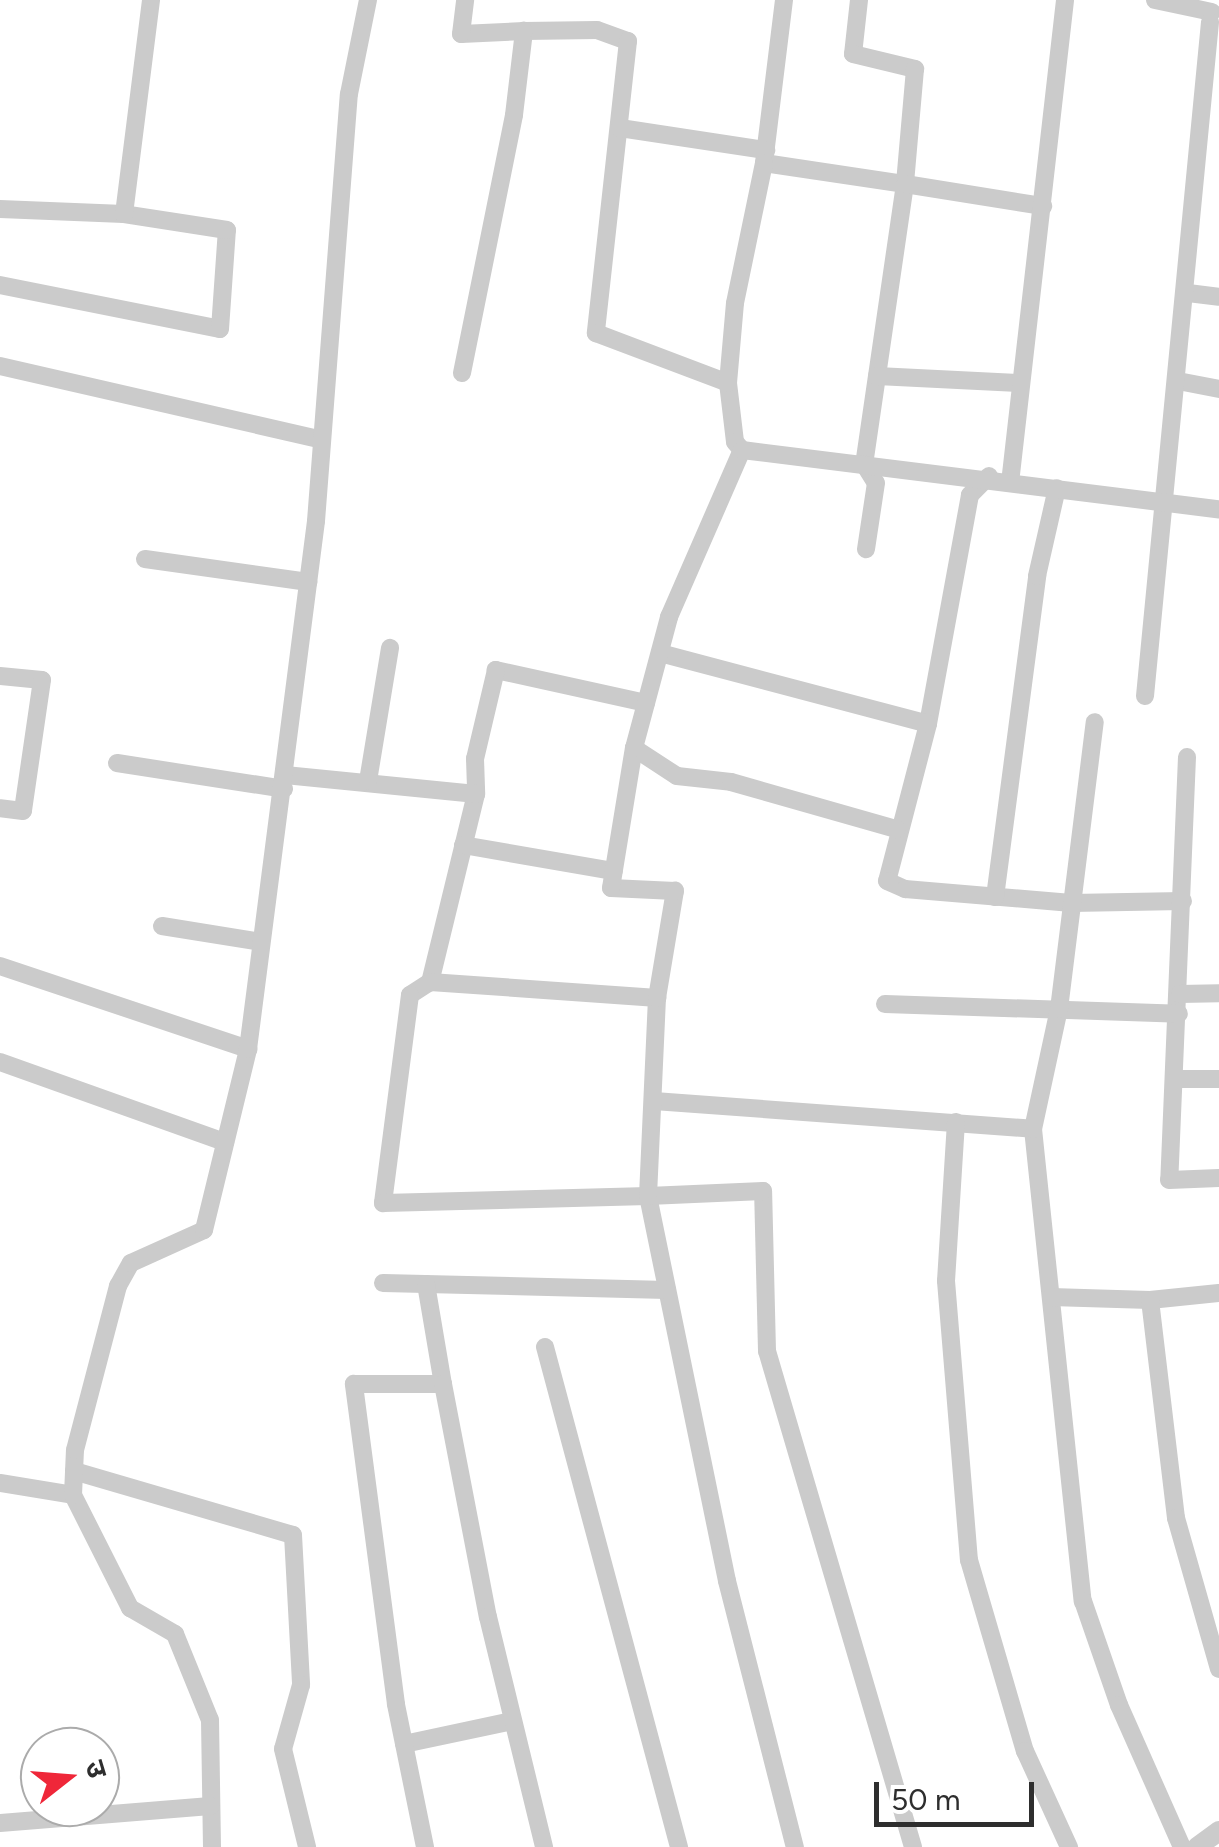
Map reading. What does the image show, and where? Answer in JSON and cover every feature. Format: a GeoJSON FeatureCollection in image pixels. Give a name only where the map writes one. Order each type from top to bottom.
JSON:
{"type":"FeatureCollection","features":[{"type":"Feature","properties":{"kind":"street"},"geometry":{"type":"LineString","coordinates":[[124,214],[150,0]]}},
{"type":"Feature","properties":{"kind":"street"},"geometry":{"type":"LineString","coordinates":[[212,1847],[210,1720],[175,1634],[130,1608],[73,1495],[74,1472],[118,1286],[132,1262],[204,1230],[248,1050],[308,582],[349,94],[368,0]]}},
{"type":"Feature","properties":{"kind":"street"},"geometry":{"type":"LineString","coordinates":[[465,0],[462,34],[597,30],[628,41],[596,334],[728,382]]}},
{"type":"Feature","properties":{"kind":"street"},"geometry":{"type":"LineString","coordinates":[[784,0],[765,157],[735,303],[728,382],[742,450],[660,653],[634,748],[611,888],[675,890],[657,998],[648,1196],[727,1581],[795,1847]]}},
{"type":"Feature","properties":{"kind":"street"},"geometry":{"type":"LineString","coordinates":[[859,0],[853,54],[915,69],[905,184],[864,464],[876,483],[866,550]]}},
{"type":"Feature","properties":{"kind":"street"},"geometry":{"type":"LineString","coordinates":[[1010,483],[1065,0]]}},
{"type":"Feature","properties":{"kind":"street"},"geometry":{"type":"LineString","coordinates":[[1146,696],[1188,293],[1195,149],[1214,14],[1155,0]]}},
{"type":"Feature","properties":{"kind":"street"},"geometry":{"type":"LineString","coordinates":[[462,372],[514,115],[524,30]]}},
{"type":"Feature","properties":{"kind":"street"},"geometry":{"type":"LineString","coordinates":[[620,128],[905,184],[1043,206]]}},
{"type":"Feature","properties":{"kind":"street"},"geometry":{"type":"LineString","coordinates":[[0,209],[124,214],[226,230],[220,329],[0,285]]}},
{"type":"Feature","properties":{"kind":"street"},"geometry":{"type":"LineString","coordinates":[[1188,293],[1219,297]]}},
{"type":"Feature","properties":{"kind":"street"},"geometry":{"type":"LineString","coordinates":[[0,366],[322,440]]}},
{"type":"Feature","properties":{"kind":"street"},"geometry":{"type":"LineString","coordinates":[[876,376],[1020,383]]}},
{"type":"Feature","properties":{"kind":"street"},"geometry":{"type":"LineString","coordinates":[[1178,380],[1219,390]]}},
{"type":"Feature","properties":{"kind":"street"},"geometry":{"type":"LineString","coordinates":[[742,450],[990,476],[1010,483],[1219,508]]}},
{"type":"Feature","properties":{"kind":"street"},"geometry":{"type":"LineString","coordinates":[[990,476],[970,495],[928,724],[906,817],[896,829],[887,881],[905,889],[1070,904],[1183,901]]}},
{"type":"Feature","properties":{"kind":"street"},"geometry":{"type":"LineString","coordinates":[[995,897],[1037,576],[1057,488]]}},
{"type":"Feature","properties":{"kind":"street"},"geometry":{"type":"LineString","coordinates":[[145,559],[308,582]]}},
{"type":"Feature","properties":{"kind":"street"},"geometry":{"type":"LineString","coordinates":[[368,781],[390,648]]}},
{"type":"Feature","properties":{"kind":"street"},"geometry":{"type":"LineString","coordinates":[[660,653],[928,724]]}},
{"type":"Feature","properties":{"kind":"street"},"geometry":{"type":"LineString","coordinates":[[430,982],[476,794],[475,758],[496,670],[646,703]]}},
{"type":"Feature","properties":{"kind":"street"},"geometry":{"type":"LineString","coordinates":[[0,676],[42,680],[23,811],[0,808]]}},
{"type":"Feature","properties":{"kind":"street"},"geometry":{"type":"LineString","coordinates":[[1096,722],[1059,1009],[1033,1130],[1083,1601],[1119,1705],[1182,1847]]}},
{"type":"Feature","properties":{"kind":"street"},"geometry":{"type":"LineString","coordinates":[[634,748],[677,776],[731,782],[896,829]]}},
{"type":"Feature","properties":{"kind":"street"},"geometry":{"type":"LineString","coordinates":[[1187,757],[1178,1079],[1169,1180],[1219,1178]]}},
{"type":"Feature","properties":{"kind":"street"},"geometry":{"type":"LineString","coordinates":[[117,762],[285,782],[368,781],[476,794]]}},
{"type":"Feature","properties":{"kind":"street"},"geometry":{"type":"LineString","coordinates":[[463,845],[614,871]]}},
{"type":"Feature","properties":{"kind":"street"},"geometry":{"type":"LineString","coordinates":[[162,926],[261,942]]}},
{"type":"Feature","properties":{"kind":"street"},"geometry":{"type":"LineString","coordinates":[[0,966],[248,1050]]}},
{"type":"Feature","properties":{"kind":"street"},"geometry":{"type":"LineString","coordinates":[[657,998],[430,982],[410,995],[383,1204],[763,1191],[767,1351],[913,1847]]}},
{"type":"Feature","properties":{"kind":"street"},"geometry":{"type":"LineString","coordinates":[[1180,994],[1219,993]]}},
{"type":"Feature","properties":{"kind":"street"},"geometry":{"type":"LineString","coordinates":[[884,1004],[1179,1014]]}},
{"type":"Feature","properties":{"kind":"street"},"geometry":{"type":"LineString","coordinates":[[0,1062],[225,1142]]}},
{"type":"Feature","properties":{"kind":"street"},"geometry":{"type":"LineString","coordinates":[[1178,1079],[1219,1079]]}},
{"type":"Feature","properties":{"kind":"street"},"geometry":{"type":"LineString","coordinates":[[654,1101],[1033,1130]]}},
{"type":"Feature","properties":{"kind":"street"},"geometry":{"type":"LineString","coordinates":[[956,1122],[946,1281],[969,1560],[1025,1751],[1068,1847]]}},
{"type":"Feature","properties":{"kind":"street"},"geometry":{"type":"LineString","coordinates":[[383,1283],[667,1290]]}},
{"type":"Feature","properties":{"kind":"street"},"geometry":{"type":"LineString","coordinates":[[426,1284],[512,1721],[544,1847]]}},
{"type":"Feature","properties":{"kind":"street"},"geometry":{"type":"LineString","coordinates":[[1051,1297],[1150,1300],[1219,1293]]}},
{"type":"Feature","properties":{"kind":"street"},"geometry":{"type":"LineString","coordinates":[[1150,1300],[1176,1518],[1219,1669]]}},
{"type":"Feature","properties":{"kind":"street"},"geometry":{"type":"LineString","coordinates":[[545,1347],[679,1847]]}},
{"type":"Feature","properties":{"kind":"street"},"geometry":{"type":"LineString","coordinates":[[424,1847],[404,1744],[354,1384],[443,1384]]}},
{"type":"Feature","properties":{"kind":"street"},"geometry":{"type":"LineString","coordinates":[[74,1472],[293,1535],[301,1685],[284,1749],[307,1847]]}},
{"type":"Feature","properties":{"kind":"street"},"geometry":{"type":"LineString","coordinates":[[0,1482],[73,1495]]}},
{"type":"Feature","properties":{"kind":"street"},"geometry":{"type":"LineString","coordinates":[[404,1744],[512,1721]]}},
{"type":"Feature","properties":{"kind":"street"},"geometry":{"type":"LineString","coordinates":[[0,1824],[210,1806]]}},
{"type":"Feature","properties":{"kind":"street"},"geometry":{"type":"LineString","coordinates":[[1197,1847],[1219,1831]]}}]}
